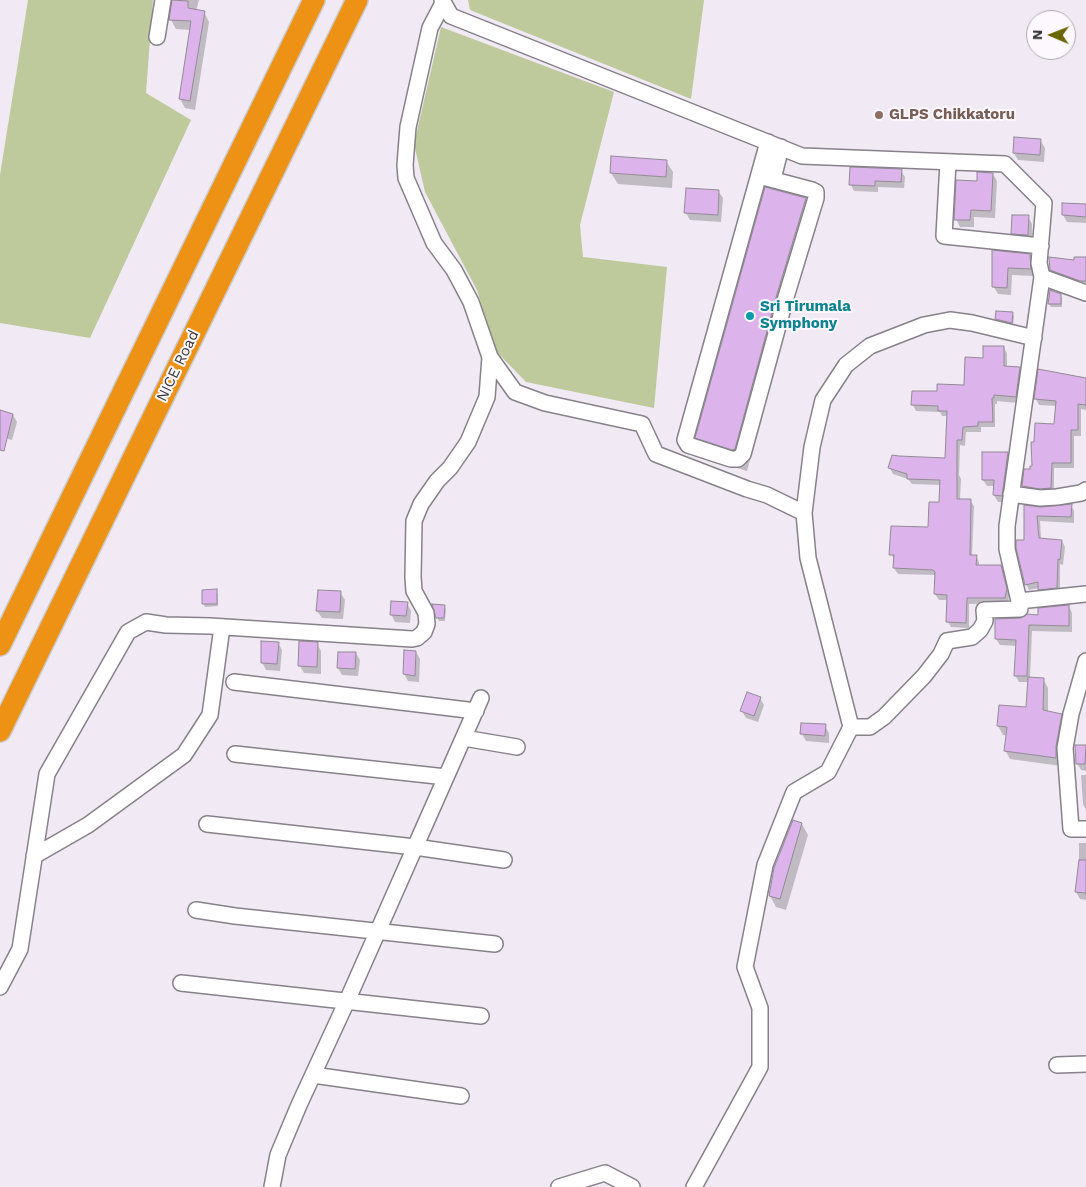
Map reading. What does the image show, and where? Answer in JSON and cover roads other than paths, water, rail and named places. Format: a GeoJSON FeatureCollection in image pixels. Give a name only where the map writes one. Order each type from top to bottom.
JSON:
{"type":"FeatureCollection","features":[{"type":"Feature","properties":{"kind":"highway"},"geometry":{"type":"LineString","coordinates":[[0,645],[314,0]]}},
{"type":"Feature","properties":{"kind":"highway","name":"NICE Road"},"geometry":{"type":"LineString","coordinates":[[0,732],[357,0]]}},
{"type":"Feature","properties":{"kind":"street"},"geometry":{"type":"LineString","coordinates":[[157,38],[163,0]]}},
{"type":"Feature","properties":{"kind":"street"},"geometry":{"type":"LineString","coordinates":[[442,2],[451,16],[802,156],[1005,164],[1044,203],[1039,263],[1042,277],[1006,526],[1007,549],[1020,601],[1020,609],[984,610],[984,621],[980,630],[972,637],[948,642],[924,676],[884,717],[870,726],[850,727]]}},
{"type":"Feature","properties":{"kind":"street"},"geometry":{"type":"LineString","coordinates":[[442,2],[428,36],[408,127],[404,165],[406,178],[434,243],[454,270],[471,302],[490,357],[515,392],[545,402],[642,424],[656,454],[767,495],[804,512]]}},
{"type":"Feature","properties":{"kind":"street"},"geometry":{"type":"LineString","coordinates":[[766,177],[812,190],[816,192],[816,198],[786,297],[743,454],[738,459],[731,459],[688,445],[685,440],[766,177],[774,145]]}},
{"type":"Feature","properties":{"kind":"street"},"geometry":{"type":"LineString","coordinates":[[948,162],[944,236],[1041,246]]}},
{"type":"Feature","properties":{"kind":"street"},"geometry":{"type":"LineString","coordinates":[[1042,277],[1086,293]]}},
{"type":"Feature","properties":{"kind":"street"},"geometry":{"type":"LineString","coordinates":[[694,1187],[760,1067],[760,1008],[745,967],[765,865],[794,792],[828,772],[850,727],[808,558],[804,512],[812,447],[823,400],[846,365],[870,346],[924,325],[950,320],[972,323],[1034,338]]}},
{"type":"Feature","properties":{"kind":"street"},"geometry":{"type":"LineString","coordinates":[[0,987],[20,949],[47,774],[128,632],[146,622],[166,625],[417,638],[424,632],[427,624],[426,613],[414,591],[413,584],[414,521],[421,504],[468,442],[487,397],[490,357]]}},
{"type":"Feature","properties":{"kind":"street"},"geometry":{"type":"LineString","coordinates":[[1011,494],[1040,498],[1058,498],[1081,493],[1086,490]]}},
{"type":"Feature","properties":{"kind":"street"},"geometry":{"type":"LineString","coordinates":[[1020,601],[1086,595]]}},
{"type":"Feature","properties":{"kind":"street"},"geometry":{"type":"LineString","coordinates":[[34,856],[88,825],[184,756],[210,716],[222,627]]}},
{"type":"Feature","properties":{"kind":"street"},"geometry":{"type":"LineString","coordinates":[[1086,661],[1070,714],[1065,748],[1071,829],[1086,829]]}},
{"type":"Feature","properties":{"kind":"street"},"geometry":{"type":"LineString","coordinates":[[234,682],[479,704],[278,1155],[272,1187]]}},
{"type":"Feature","properties":{"kind":"street"},"geometry":{"type":"LineString","coordinates":[[464,738],[517,747]]}},
{"type":"Feature","properties":{"kind":"street"},"geometry":{"type":"LineString","coordinates":[[235,754],[446,778]]}},
{"type":"Feature","properties":{"kind":"street"},"geometry":{"type":"LineString","coordinates":[[207,824],[415,847],[504,860]]}},
{"type":"Feature","properties":{"kind":"street"},"geometry":{"type":"LineString","coordinates":[[196,910],[235,916],[495,944]]}},
{"type":"Feature","properties":{"kind":"street"},"geometry":{"type":"LineString","coordinates":[[181,983],[481,1016]]}},
{"type":"Feature","properties":{"kind":"street"},"geometry":{"type":"LineString","coordinates":[[1057,1065],[1086,1064]]}},
{"type":"Feature","properties":{"kind":"street"},"geometry":{"type":"LineString","coordinates":[[313,1075],[461,1096]]}},
{"type":"Feature","properties":{"kind":"street"},"geometry":{"type":"LineString","coordinates":[[559,1187],[606,1173],[632,1187]]}},
{"type":"Feature","properties":{"kind":"place","name":"GLPS Chikkatoru"},"geometry":{"type":"Point","coordinates":[879,115]}},
{"type":"Feature","properties":{"kind":"place","name":"Sri Tirumala Symphony"},"geometry":{"type":"Point","coordinates":[750,316]}}]}
